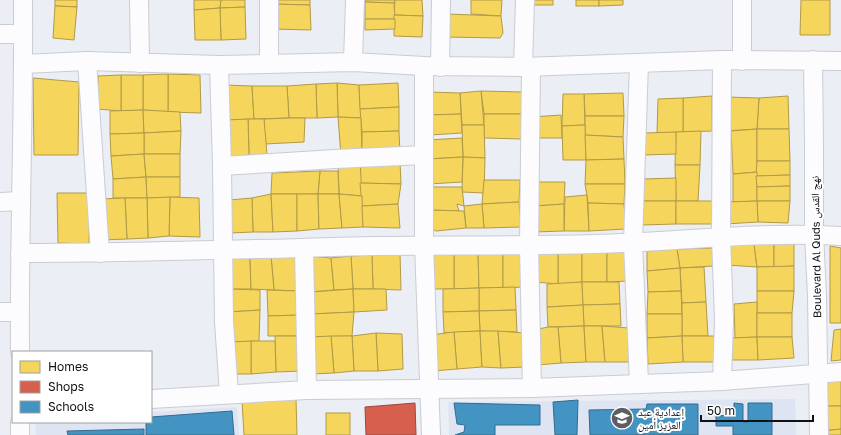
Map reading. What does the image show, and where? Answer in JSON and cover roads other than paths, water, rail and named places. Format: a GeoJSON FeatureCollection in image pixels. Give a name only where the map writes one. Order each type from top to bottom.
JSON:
{"type":"FeatureCollection","features":[{"type":"Feature","properties":{"kind":"street"},"geometry":{"type":"LineString","coordinates":[[20,351],[19,312],[23,0]]}},
{"type":"Feature","properties":{"kind":"street"},"geometry":{"type":"LineString","coordinates":[[139,0],[140,63]]}},
{"type":"Feature","properties":{"kind":"street"},"geometry":{"type":"LineString","coordinates":[[269,0],[269,64]]}},
{"type":"Feature","properties":{"kind":"street"},"geometry":{"type":"LineString","coordinates":[[353,62],[355,0]]}},
{"type":"Feature","properties":{"kind":"street"},"geometry":{"type":"LineString","coordinates":[[431,435],[428,388],[424,245],[424,155],[432,66],[441,0]]}},
{"type":"Feature","properties":{"kind":"street"},"geometry":{"type":"LineString","coordinates":[[525,0],[532,388]]}},
{"type":"Feature","properties":{"kind":"street"},"geometry":{"type":"LineString","coordinates":[[742,0],[742,61]]}},
{"type":"Feature","properties":{"kind":"street"},"geometry":{"type":"LineString","coordinates":[[0,34],[23,34]]}},
{"type":"Feature","properties":{"kind":"street"},"geometry":{"type":"LineString","coordinates":[[23,64],[86,61],[219,65],[353,62],[432,66],[527,67],[722,60],[841,61]]}},
{"type":"Feature","properties":{"kind":"street"},"geometry":{"type":"LineString","coordinates":[[722,60],[720,237],[724,320],[722,381]]}},
{"type":"Feature","properties":{"kind":"street","name":"Boulevard Al Quds نهج القدس"},"geometry":{"type":"LineString","coordinates":[[813,60],[814,234],[819,374],[819,435]]}},
{"type":"Feature","properties":{"kind":"street"},"geometry":{"type":"LineString","coordinates":[[86,61],[100,253]]}},
{"type":"Feature","properties":{"kind":"street"},"geometry":{"type":"LineString","coordinates":[[639,63],[633,243],[639,383]]}},
{"type":"Feature","properties":{"kind":"street"},"geometry":{"type":"LineString","coordinates":[[219,65],[224,322],[228,394]]}},
{"type":"Feature","properties":{"kind":"street"},"geometry":{"type":"LineString","coordinates":[[222,166],[424,155]]}},
{"type":"Feature","properties":{"kind":"street"},"geometry":{"type":"LineString","coordinates":[[0,202],[20,201]]}},
{"type":"Feature","properties":{"kind":"street"},"geometry":{"type":"LineString","coordinates":[[20,253],[100,253],[424,245],[633,243],[720,237],[814,234],[841,236]]}},
{"type":"Feature","properties":{"kind":"street"},"geometry":{"type":"LineString","coordinates":[[304,248],[307,390]]}},
{"type":"Feature","properties":{"kind":"street"},"geometry":{"type":"LineString","coordinates":[[0,312],[19,312]]}},
{"type":"Feature","properties":{"kind":"street"},"geometry":{"type":"LineString","coordinates":[[152,400],[307,390],[532,388],[722,381],[841,372]]}},
{"type":"Feature","properties":{"kind":"street"},"geometry":{"type":"LineString","coordinates":[[20,423],[20,435]]}},
{"type":"Feature","properties":{"kind":"place","name":"إعدادية عبد العزيز أمين"},"geometry":{"type":"Point","coordinates":[622,418]}}]}
